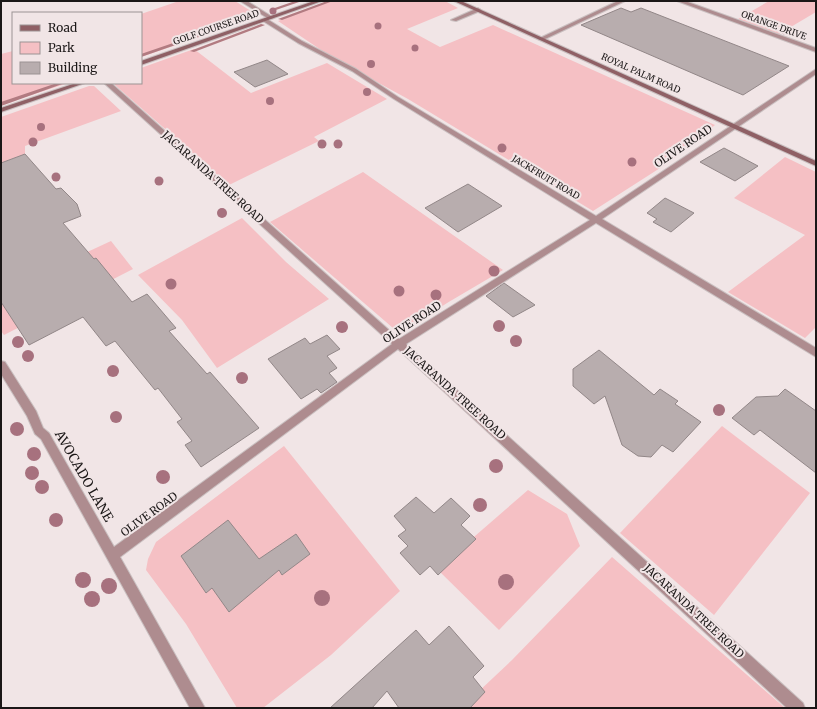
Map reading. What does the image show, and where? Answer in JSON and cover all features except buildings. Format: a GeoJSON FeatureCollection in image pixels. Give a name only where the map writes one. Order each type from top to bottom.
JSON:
{"type":"FeatureCollection","features":[{"type":"Feature","properties":{"kind":"street","name":"JACKFRUIT ROAD"},"geometry":{"type":"LineString","coordinates":[[243,1],[300,42],[354,70],[396,98],[816,353]]}},
{"type":"Feature","properties":{"kind":"street","name":"GOLF COURSE ROAD"},"geometry":{"type":"LineString","coordinates":[[142,63],[319,1]]}},
{"type":"Feature","properties":{"kind":"street","name":"ROYAL PALM ROAD"},"geometry":{"type":"LineString","coordinates":[[457,1],[734,125],[816,164]]}},
{"type":"Feature","properties":{"kind":"street"},"geometry":{"type":"LineString","coordinates":[[541,38],[622,1]]}},
{"type":"Feature","properties":{"kind":"street","name":"ORANGE DRIVE"},"geometry":{"type":"LineString","coordinates":[[680,1],[816,50]]}},
{"type":"Feature","properties":{"kind":"street"},"geometry":{"type":"LineString","coordinates":[[454,20],[478,10]]}},
{"type":"Feature","properties":{"kind":"street","name":"OLIVE ROAD"},"geometry":{"type":"LineString","coordinates":[[113,555],[400,343],[597,219],[816,71]]}},
{"type":"Feature","properties":{"kind":"street"},"geometry":{"type":"LineString","coordinates":[[1,110],[79,84]]}},
{"type":"Feature","properties":{"kind":"street","name":"JACARANDA TREE ROAD"},"geometry":{"type":"LineString","coordinates":[[108,84],[400,343],[614,537],[798,708]]}},
{"type":"Feature","properties":{"kind":"street","name":"AVOCADO LANE"},"geometry":{"type":"LineString","coordinates":[[1,365],[32,414],[39,431],[45,436],[198,708]]}},
{"type":"Feature","properties":{"kind":"green space"},"geometry":{"type":"Polygon","coordinates":[[[179,1],[235,1],[254,13],[255,16],[252,19],[142,57],[142,14],[179,1]]]}},
{"type":"Feature","properties":{"kind":"green space"},"geometry":{"type":"Polygon","coordinates":[[[329,1],[445,1],[458,8],[407,29],[440,47],[493,25],[715,125],[671,161],[593,211],[408,99],[333,58],[278,21],[329,1]]]}},
{"type":"Feature","properties":{"kind":"green space"},"geometry":{"type":"Polygon","coordinates":[[[769,1],[816,1],[816,12],[779,34],[738,19],[769,1]]]}},
{"type":"Feature","properties":{"kind":"green space"},"geometry":{"type":"Polygon","coordinates":[[[194,49],[251,93],[327,63],[387,99],[314,137],[319,141],[229,185],[115,85],[142,84],[142,68],[194,49]]]}},
{"type":"Feature","properties":{"kind":"green space"},"geometry":{"type":"Polygon","coordinates":[[[12,51],[12,84],[65,84],[1,105],[1,54],[12,51]]]}},
{"type":"Feature","properties":{"kind":"green space"},"geometry":{"type":"Polygon","coordinates":[[[89,86],[94,86],[121,111],[25,146],[25,154],[1,163],[1,117],[89,86]]]}},
{"type":"Feature","properties":{"kind":"green space"},"geometry":{"type":"Polygon","coordinates":[[[785,157],[816,172],[816,327],[805,338],[728,292],[805,235],[734,198],[785,157]]]}},
{"type":"Feature","properties":{"kind":"green space"},"geometry":{"type":"Polygon","coordinates":[[[363,172],[503,270],[447,303],[400,334],[270,222],[363,172]]]}},
{"type":"Feature","properties":{"kind":"green space"},"geometry":{"type":"Polygon","coordinates":[[[242,218],[286,262],[329,299],[217,368],[182,320],[138,275],[242,218]]]}},
{"type":"Feature","properties":{"kind":"green space"},"geometry":{"type":"Polygon","coordinates":[[[111,241],[133,269],[4,335],[1,331],[1,292],[111,241]]]}},
{"type":"Feature","properties":{"kind":"green space"},"geometry":{"type":"Polygon","coordinates":[[[722,426],[810,493],[714,615],[620,533],[722,426]]]}},
{"type":"Feature","properties":{"kind":"green space"},"geometry":{"type":"Polygon","coordinates":[[[284,446],[400,591],[331,655],[263,708],[237,708],[186,624],[146,570],[148,559],[156,542],[284,446]]]}},
{"type":"Feature","properties":{"kind":"green space"},"geometry":{"type":"Polygon","coordinates":[[[528,490],[567,514],[580,546],[499,630],[437,569],[528,490]]]}},
{"type":"Feature","properties":{"kind":"green space"},"geometry":{"type":"Polygon","coordinates":[[[612,557],[785,708],[461,708],[512,660],[612,557]]]}},
{"type":"Feature","properties":{"kind":"waterway"},"geometry":{"type":"LineString","coordinates":[[271,10],[300,1]]}},
{"type":"Feature","properties":{"kind":"waterway"},"geometry":{"type":"LineString","coordinates":[[280,19],[331,1]]}},
{"type":"Feature","properties":{"kind":"waterway"},"geometry":{"type":"LineString","coordinates":[[142,56],[257,16]]}},
{"type":"Feature","properties":{"kind":"waterway"},"geometry":{"type":"LineString","coordinates":[[192,51],[263,25]]}},
{"type":"Feature","properties":{"kind":"waterway"},"geometry":{"type":"LineString","coordinates":[[1,104],[59,84]]}}]}
